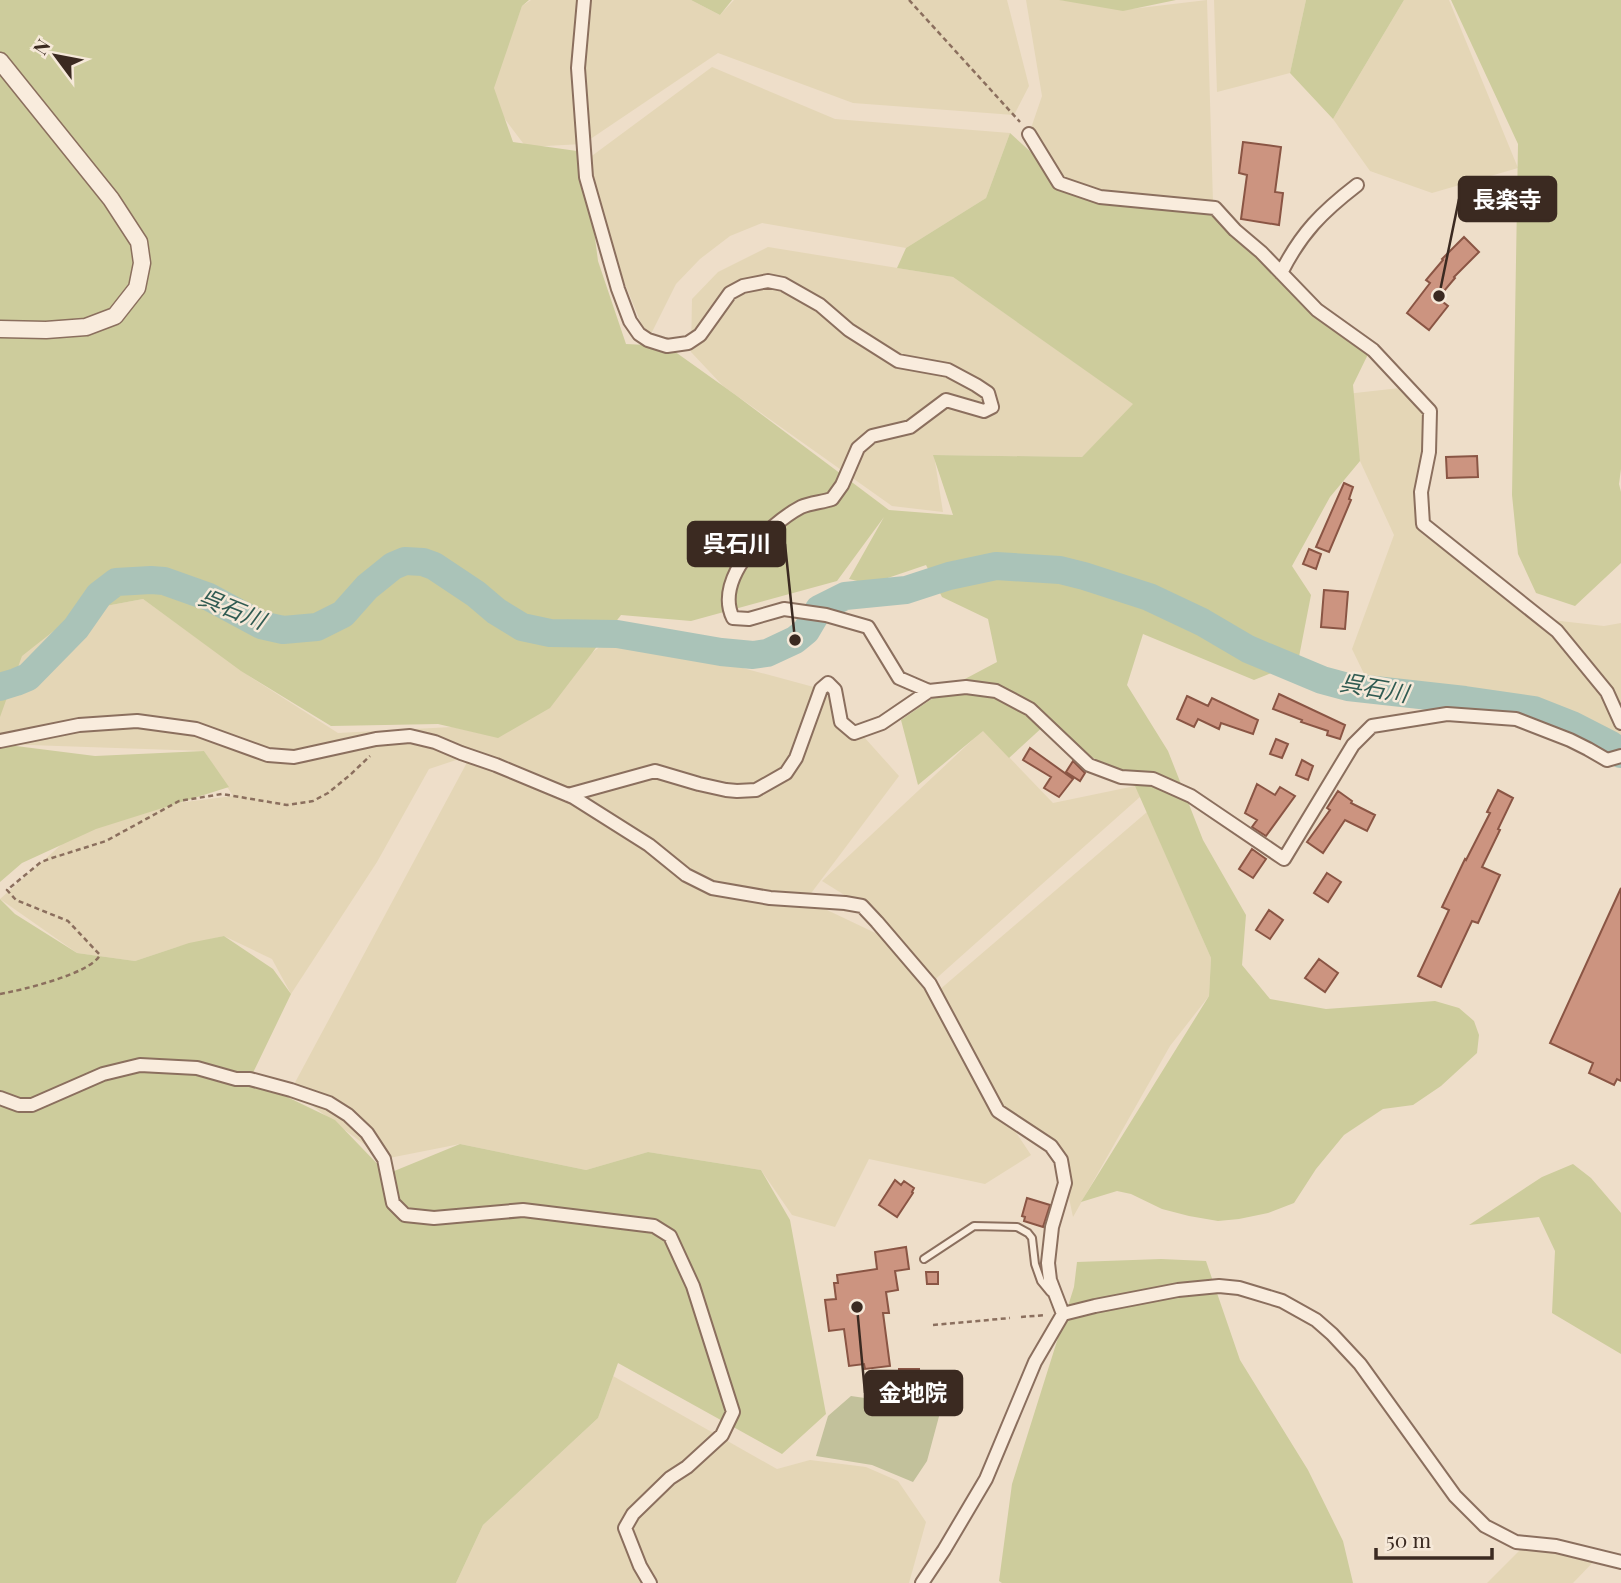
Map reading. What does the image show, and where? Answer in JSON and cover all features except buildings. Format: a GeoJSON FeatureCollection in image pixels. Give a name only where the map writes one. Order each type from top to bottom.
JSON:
{"type":"FeatureCollection","features":[{"type":"Feature","properties":{"kind":"street"},"geometry":{"type":"LineString","coordinates":[[584,0],[578,68],[586,177],[618,289],[630,321],[639,334],[667,346],[688,344],[699,335],[730,293],[743,286],[768,281],[783,284],[820,305],[849,330],[898,361],[948,370],[988,393],[992,407],[984,411],[946,400],[910,427],[872,436],[858,448],[842,485],[832,499],[802,506],[767,532],[745,557],[732,581],[728,609],[733,618],[749,619],[784,609],[826,615],[868,627],[899,678],[929,691]]}},
{"type":"Feature","properties":{"kind":"street"},"geometry":{"type":"LineString","coordinates":[[0,61],[111,199],[139,242],[142,263],[137,288],[115,316],[86,327],[0,329]]}},
{"type":"Feature","properties":{"kind":"street"},"geometry":{"type":"LineString","coordinates":[[1029,134],[1059,183],[1100,197],[1215,208],[1317,310],[1373,350],[1430,411],[1429,452],[1421,492],[1423,524],[1557,631],[1607,692],[1621,723]]}},
{"type":"Feature","properties":{"kind":"street"},"geometry":{"type":"LineString","coordinates":[[1281,273],[1293,249],[1313,223],[1357,185]]}},
{"type":"Feature","properties":{"kind":"street"},"geometry":{"type":"LineString","coordinates":[[568,795],[656,771],[726,790],[756,790],[786,773],[796,758],[821,689],[828,683],[835,690],[841,722],[854,733],[882,723],[929,691],[966,687],[996,691],[1030,709],[1089,765],[1121,777],[1153,779],[1191,796],[1284,859],[1353,745],[1372,726],[1447,714],[1516,719],[1570,740],[1607,760],[1621,755]]}},
{"type":"Feature","properties":{"kind":"street"},"geometry":{"type":"LineString","coordinates":[[0,741],[79,725],[137,721],[196,729],[268,755],[294,758],[376,739],[410,736],[435,742],[568,795],[649,845],[686,875],[712,888],[770,898],[862,906],[930,984],[998,1111],[1051,1146],[1061,1160],[1065,1182],[1052,1227],[1048,1263],[1050,1280],[1063,1314]]}},
{"type":"Feature","properties":{"kind":"street"},"geometry":{"type":"LineString","coordinates":[[0,1098],[19,1105],[32,1105],[103,1074],[140,1065],[197,1068],[292,1090],[329,1103],[348,1115],[367,1133],[384,1159],[393,1203],[405,1215],[434,1218],[523,1210],[654,1226],[670,1236],[693,1286],[733,1412],[722,1435],[632,1514],[625,1528],[650,1583]]}},
{"type":"Feature","properties":{"kind":"street"},"geometry":{"type":"LineString","coordinates":[[922,1583],[986,1479],[1035,1362],[1063,1314],[1178,1290],[1219,1286],[1238,1288],[1282,1301],[1315,1320],[1332,1334],[1360,1364],[1455,1496],[1485,1526],[1516,1542],[1556,1546],[1621,1562]]}},
{"type":"Feature","properties":{"kind":"lane"},"geometry":{"type":"LineString","coordinates":[[924,1259],[974,1226],[1017,1227],[1032,1238],[1035,1264],[1041,1281],[1056,1299]]}},
{"type":"Feature","properties":{"kind":"path"},"geometry":{"type":"LineString","coordinates":[[909,0],[1029,134]]}},
{"type":"Feature","properties":{"kind":"path"},"geometry":{"type":"LineString","coordinates":[[0,994],[29,988],[83,969],[97,961],[100,955],[68,921],[16,900],[7,890],[41,862],[106,841],[179,801],[222,794],[287,805],[313,801],[328,793],[369,757]]}},
{"type":"Feature","properties":{"kind":"path"},"geometry":{"type":"LineString","coordinates":[[1021,1317],[1063,1314]]}},
{"type":"Feature","properties":{"kind":"path"},"geometry":{"type":"LineString","coordinates":[[933,1325],[1010,1318]]}},
{"type":"Feature","properties":{"kind":"shaded area"},"geometry":{"type":"Polygon","coordinates":[[[531,0],[691,0],[720,15],[734,0],[1007,0],[1029,86],[1014,115],[853,103],[718,53],[583,144],[526,147],[489,98],[522,6],[531,0]]]}},
{"type":"Feature","properties":{"kind":"shaded area"},"geometry":{"type":"Polygon","coordinates":[[[1026,0],[1060,0],[1131,9],[1207,0],[1213,202],[1130,201],[1059,183],[1029,134],[1042,96],[1026,0]]]}},
{"type":"Feature","properties":{"kind":"shaded area"},"geometry":{"type":"Polygon","coordinates":[[[1214,0],[1306,0],[1290,73],[1217,92],[1214,0]]]}},
{"type":"Feature","properties":{"kind":"shaded area"},"geometry":{"type":"Polygon","coordinates":[[[1404,0],[1449,0],[1518,168],[1432,193],[1370,171],[1333,119],[1404,0]]]}},
{"type":"Feature","properties":{"kind":"shaded area"},"geometry":{"type":"Polygon","coordinates":[[[712,67],[835,119],[1010,133],[986,198],[906,248],[762,223],[730,236],[700,259],[676,284],[648,340],[597,216],[585,161],[712,67]]]}},
{"type":"Feature","properties":{"kind":"shaded area"},"geometry":{"type":"Polygon","coordinates":[[[768,247],[953,277],[1134,404],[1082,457],[934,455],[943,512],[892,506],[723,386],[691,352],[692,299],[718,272],[768,247]]]}},
{"type":"Feature","properties":{"kind":"shaded area"},"geometry":{"type":"Polygon","coordinates":[[[1400,388],[1430,411],[1422,534],[1543,619],[1604,626],[1621,623],[1621,736],[1613,744],[1535,700],[1368,682],[1352,649],[1394,535],[1360,461],[1346,394],[1400,388]]]}},
{"type":"Feature","properties":{"kind":"shaded area"},"geometry":{"type":"Polygon","coordinates":[[[143,599],[252,678],[338,733],[452,727],[483,734],[617,634],[821,689],[899,776],[806,900],[890,940],[862,906],[822,881],[983,730],[1053,803],[1135,786],[1141,796],[930,984],[903,955],[944,1021],[931,997],[1147,812],[1211,958],[1209,996],[1170,1046],[1073,1217],[1061,1160],[1007,1119],[1031,1155],[985,1184],[869,1159],[835,1227],[792,1215],[761,1170],[648,1152],[586,1170],[460,1144],[384,1159],[291,1090],[471,755],[429,769],[377,862],[291,994],[272,959],[224,936],[177,947],[135,961],[77,953],[0,899],[97,813],[233,796],[204,751],[0,744],[0,714],[23,644],[79,611],[143,599]]]}},
{"type":"Feature","properties":{"kind":"shaded area"},"geometry":{"type":"Polygon","coordinates":[[[613,1376],[777,1469],[810,1460],[866,1467],[898,1481],[926,1522],[909,1583],[456,1583],[483,1525],[598,1418],[613,1376]]]}},
{"type":"Feature","properties":{"kind":"shaded area"},"geometry":{"type":"Polygon","coordinates":[[[1527,1543],[1599,1556],[1573,1583],[1487,1583],[1527,1543]]]}},
{"type":"Feature","properties":{"kind":"green space"},"geometry":{"type":"Polygon","coordinates":[[[0,0],[529,0],[522,6],[494,88],[513,142],[584,152],[598,261],[626,344],[667,346],[889,510],[953,515],[933,455],[1082,457],[1133,404],[953,277],[897,268],[906,248],[986,198],[1010,133],[1069,187],[1215,208],[1306,298],[1373,344],[1353,385],[1360,461],[1330,497],[1292,566],[1311,595],[1298,662],[1254,680],[1143,634],[1127,685],[1168,751],[1203,840],[1246,915],[1242,965],[1270,999],[1326,1009],[1435,1001],[1459,1008],[1474,1021],[1479,1035],[1477,1053],[1441,1086],[1413,1105],[1383,1109],[1344,1135],[1316,1169],[1294,1203],[1268,1213],[1218,1221],[1162,1209],[1131,1194],[1117,1191],[1081,1202],[1209,996],[1211,958],[1135,786],[1046,724],[1009,758],[983,731],[918,785],[901,720],[946,689],[997,662],[988,619],[942,597],[926,565],[870,584],[849,579],[884,517],[837,581],[691,621],[621,615],[550,708],[498,738],[438,724],[331,726],[241,671],[143,599],[79,611],[22,656],[0,717],[0,0]]]}},
{"type":"Feature","properties":{"kind":"green space"},"geometry":{"type":"Polygon","coordinates":[[[691,0],[732,0],[720,15],[691,0]]]}},
{"type":"Feature","properties":{"kind":"green space"},"geometry":{"type":"Polygon","coordinates":[[[1059,0],[1176,0],[1123,11],[1059,0]]]}},
{"type":"Feature","properties":{"kind":"green space"},"geometry":{"type":"Polygon","coordinates":[[[1306,0],[1404,0],[1333,119],[1290,73],[1306,0]]]}},
{"type":"Feature","properties":{"kind":"green space"},"geometry":{"type":"Polygon","coordinates":[[[1451,0],[1621,0],[1621,563],[1575,606],[1536,593],[1518,554],[1512,495],[1518,144],[1451,0]]]}},
{"type":"Feature","properties":{"kind":"green space"},"geometry":{"type":"Polygon","coordinates":[[[0,744],[95,756],[204,751],[229,787],[96,829],[22,863],[0,882],[0,744]]]}},
{"type":"Feature","properties":{"kind":"green space"},"geometry":{"type":"Polygon","coordinates":[[[0,899],[15,914],[77,953],[135,961],[189,943],[224,936],[273,969],[291,994],[250,1079],[335,1120],[387,1174],[460,1144],[586,1170],[648,1152],[761,1170],[790,1220],[826,1414],[782,1454],[618,1363],[598,1418],[483,1525],[456,1583],[0,1583],[0,899]]]}},
{"type":"Feature","properties":{"kind":"green space"},"geometry":{"type":"Polygon","coordinates":[[[1573,1164],[1591,1178],[1621,1213],[1621,1354],[1552,1313],[1555,1251],[1539,1217],[1469,1225],[1542,1177],[1573,1164]]]}},
{"type":"Feature","properties":{"kind":"green space"},"geometry":{"type":"Polygon","coordinates":[[[1161,1259],[1206,1261],[1240,1360],[1308,1470],[1343,1541],[1353,1583],[999,1581],[1012,1484],[1074,1287],[1077,1262],[1161,1259]]]}},
{"type":"Feature","properties":{"kind":"green space"},"geometry":{"type":"Polygon","coordinates":[[[851,1396],[941,1409],[927,1461],[913,1482],[872,1465],[816,1456],[828,1416],[851,1396]]]}},
{"type":"Feature","properties":{"kind":"waterway","name":"呉石川"},"geometry":{"type":"LineString","coordinates":[[0,687],[28,677],[76,628],[99,595],[116,582],[164,581],[209,597],[261,625],[283,630],[317,627],[343,614],[367,587],[393,566],[405,561],[423,562],[434,566],[522,627],[550,633],[617,634],[753,655],[767,653],[795,640],[806,631],[819,609],[845,596],[906,590],[949,576],[996,566],[1060,570],[1149,597],[1202,622],[1248,649],[1322,680],[1348,687],[1534,710],[1572,725],[1611,745],[1621,754]]}},
{"type":"Feature","properties":{"kind":"place","name":"長楽寺"},"geometry":{"type":"Point","coordinates":[1439,296]}},
{"type":"Feature","properties":{"kind":"place","name":"呉石川"},"geometry":{"type":"Point","coordinates":[795,640]}},
{"type":"Feature","properties":{"kind":"place","name":"金地院"},"geometry":{"type":"Point","coordinates":[857,1307]}}]}
